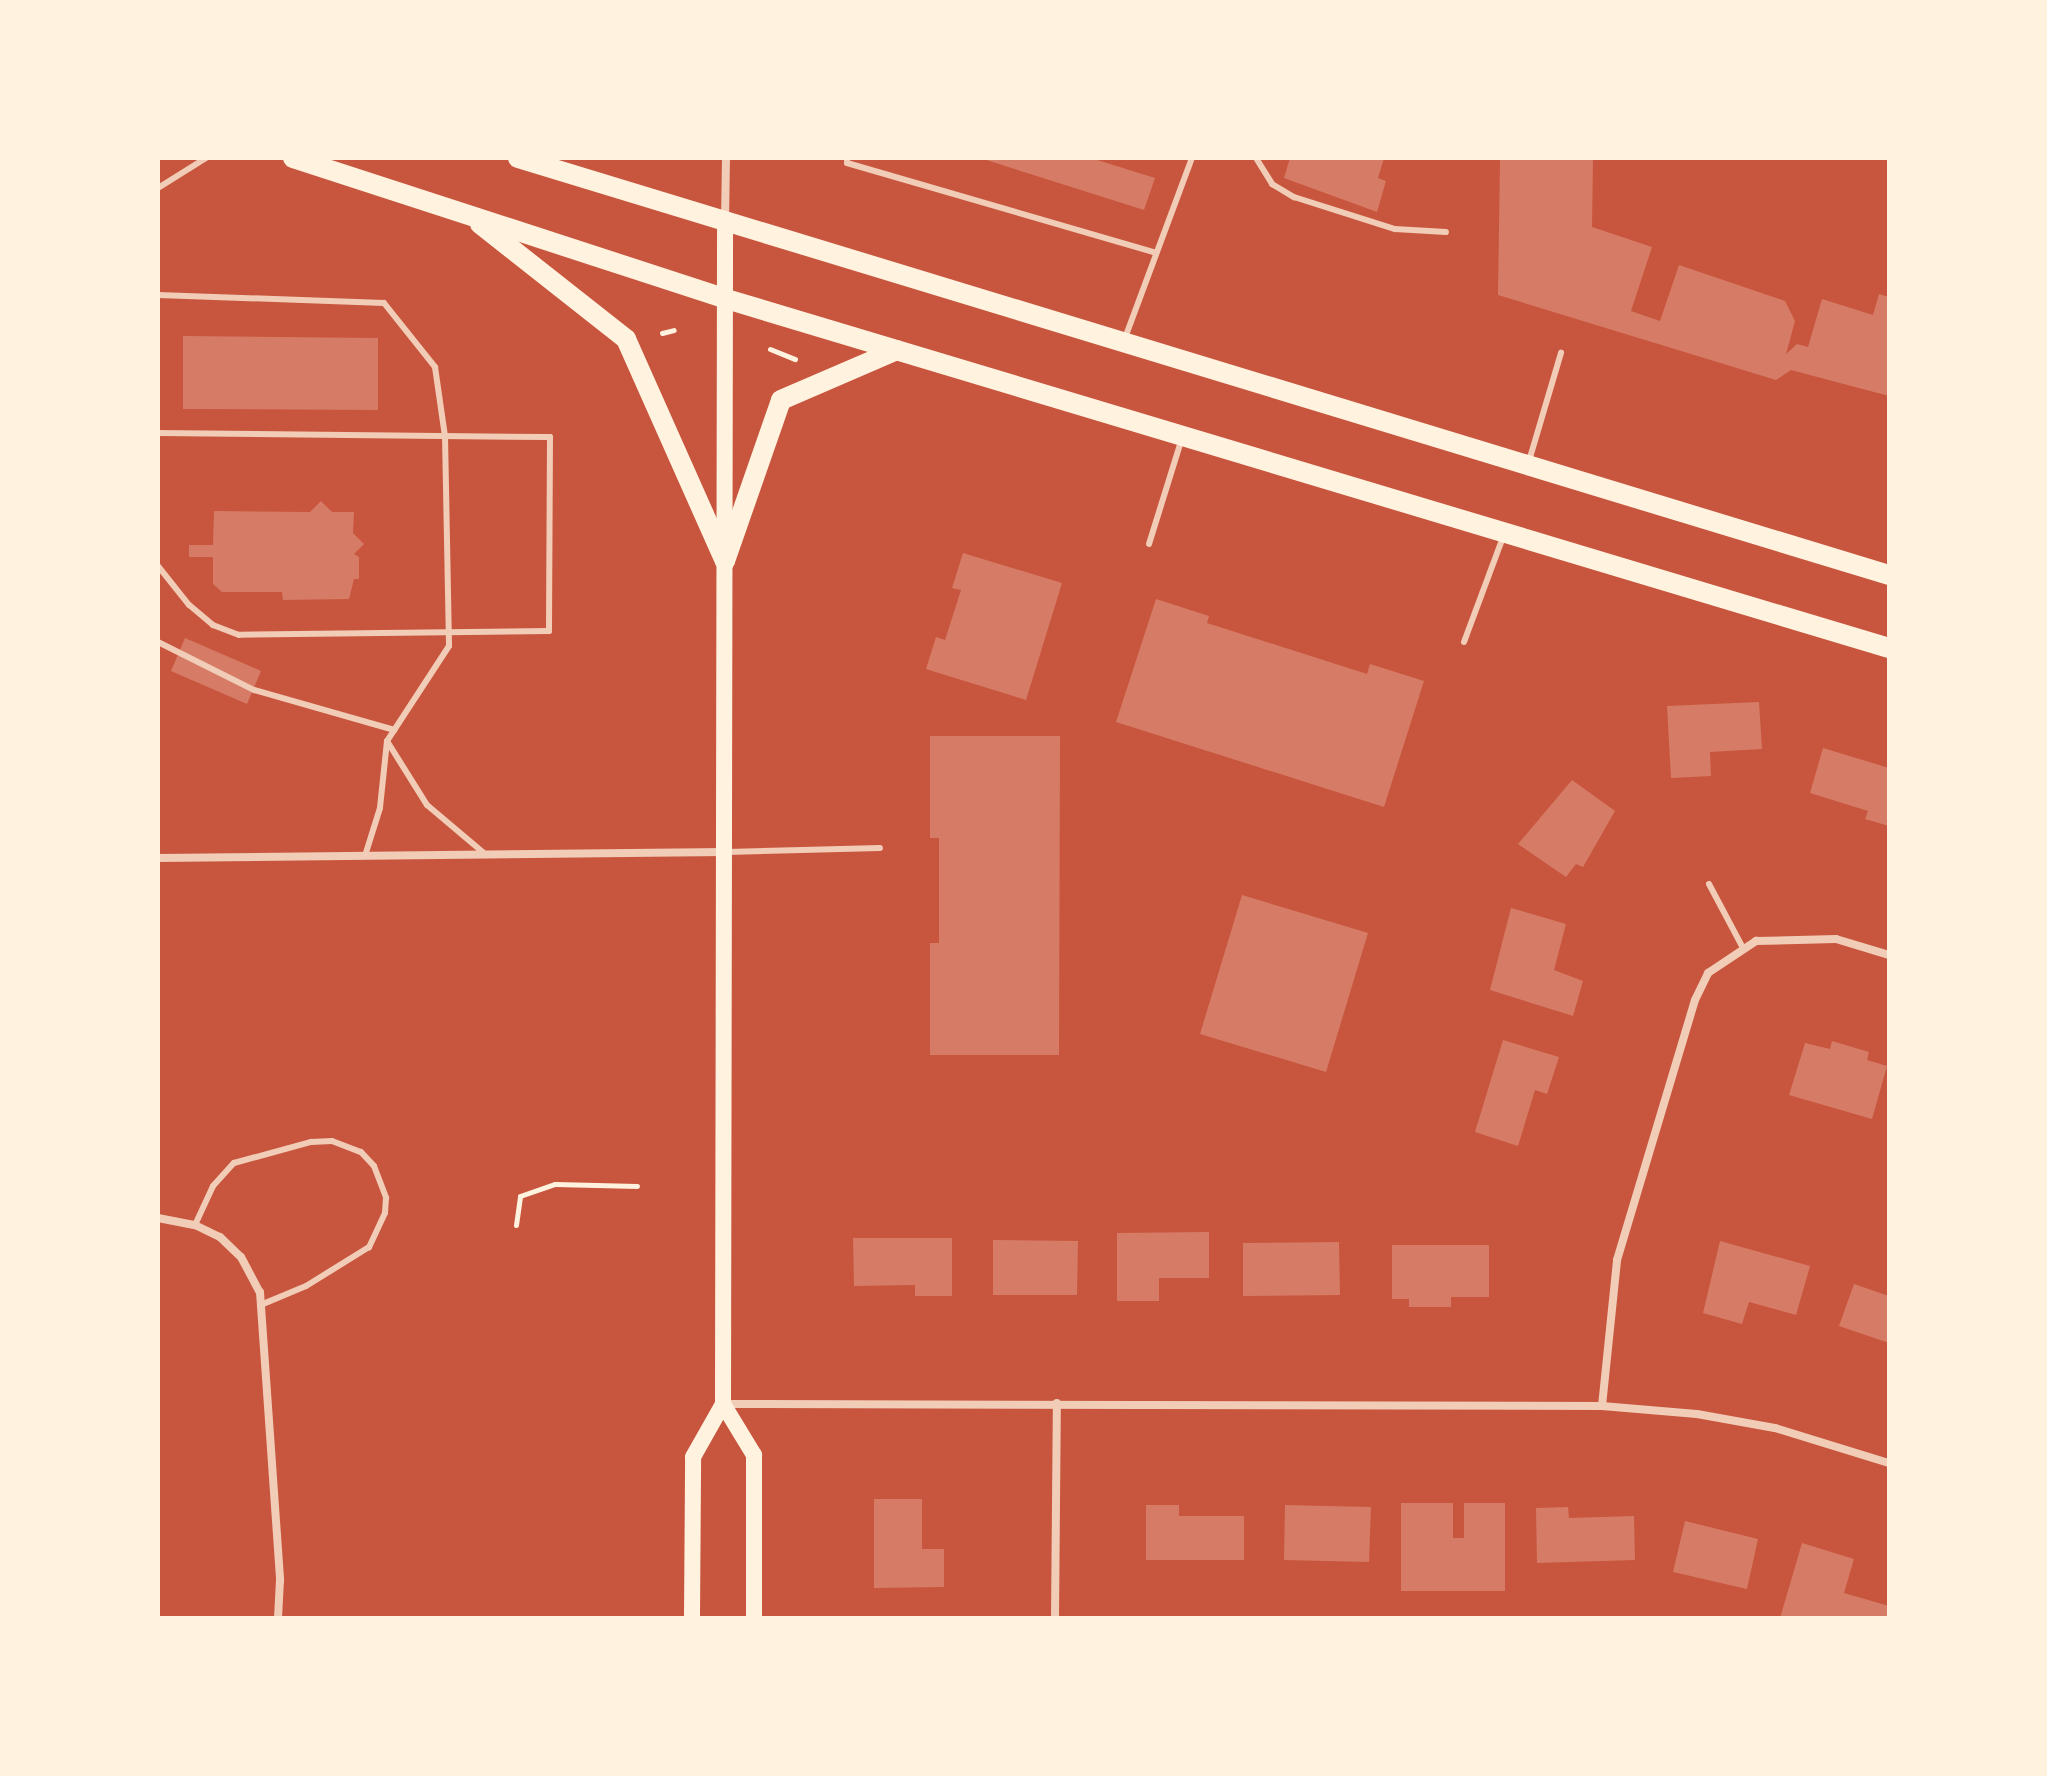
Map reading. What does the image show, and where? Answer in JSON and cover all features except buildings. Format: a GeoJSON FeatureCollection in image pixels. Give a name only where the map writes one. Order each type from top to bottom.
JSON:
{"type":"FeatureCollection","features":[{"type":"Feature","properties":{"kind":"main road"},"geometry":{"type":"LineString","coordinates":[[293,158],[723,298],[1889,648]]}},
{"type":"Feature","properties":{"kind":"main road"},"geometry":{"type":"LineString","coordinates":[[518,158],[1889,575]]}},
{"type":"Feature","properties":{"kind":"main road"},"geometry":{"type":"LineString","coordinates":[[464,212],[626,339],[725,561]]}},
{"type":"Feature","properties":{"kind":"main road"},"geometry":{"type":"LineString","coordinates":[[692,1618],[693,1457],[723,1404],[727,852],[725,222]]}},
{"type":"Feature","properties":{"kind":"main road"},"geometry":{"type":"LineString","coordinates":[[725,561],[781,400],[897,350]]}},
{"type":"Feature","properties":{"kind":"main road"},"geometry":{"type":"LineString","coordinates":[[723,1404],[754,1455],[754,1618]]}},
{"type":"Feature","properties":{"kind":"street"},"geometry":{"type":"LineString","coordinates":[[725,222],[726,158]]}},
{"type":"Feature","properties":{"kind":"street"},"geometry":{"type":"LineString","coordinates":[[158,858],[727,852]]}},
{"type":"Feature","properties":{"kind":"street"},"geometry":{"type":"LineString","coordinates":[[1602,1406],[1617,1260],[1695,1000],[1708,973],[1742,946],[1798,937],[1836,939],[1889,955]]}},
{"type":"Feature","properties":{"kind":"street"},"geometry":{"type":"LineString","coordinates":[[158,1218],[195,1225],[220,1237],[241,1257],[263,1304],[280,1580],[278,1618]]}},
{"type":"Feature","properties":{"kind":"street"},"geometry":{"type":"LineString","coordinates":[[1055,1618],[1057,1403]]}},
{"type":"Feature","properties":{"kind":"street"},"geometry":{"type":"LineString","coordinates":[[723,1404],[1602,1406],[1775,1428],[1889,1463]]}},
{"type":"Feature","properties":{"kind":"lane"},"geometry":{"type":"LineString","coordinates":[[158,188],[206,158]]}},
{"type":"Feature","properties":{"kind":"lane"},"geometry":{"type":"LineString","coordinates":[[847,158],[847,163],[1156,253]]}},
{"type":"Feature","properties":{"kind":"lane"},"geometry":{"type":"LineString","coordinates":[[1123,343],[1192,158]]}},
{"type":"Feature","properties":{"kind":"lane"},"geometry":{"type":"LineString","coordinates":[[1256,158],[1272,184],[1294,197],[1395,229],[1446,232]]}},
{"type":"Feature","properties":{"kind":"lane"},"geometry":{"type":"LineString","coordinates":[[158,295],[384,303],[435,367],[445,436],[449,646],[387,741],[380,808],[365,856]]}},
{"type":"Feature","properties":{"kind":"lane"},"geometry":{"type":"LineString","coordinates":[[1527,465],[1561,353]]}},
{"type":"Feature","properties":{"kind":"lane"},"geometry":{"type":"LineString","coordinates":[[158,433],[550,437],[549,631],[239,635],[213,625],[189,605],[158,566]]}},
{"type":"Feature","properties":{"kind":"lane"},"geometry":{"type":"LineString","coordinates":[[1149,544],[1182,436]]}},
{"type":"Feature","properties":{"kind":"lane"},"geometry":{"type":"LineString","coordinates":[[1464,642],[1505,533]]}},
{"type":"Feature","properties":{"kind":"lane"},"geometry":{"type":"LineString","coordinates":[[158,642],[254,690],[394,730]]}},
{"type":"Feature","properties":{"kind":"lane"},"geometry":{"type":"LineString","coordinates":[[387,741],[427,805],[486,855]]}},
{"type":"Feature","properties":{"kind":"lane"},"geometry":{"type":"LineString","coordinates":[[727,852],[880,848]]}},
{"type":"Feature","properties":{"kind":"lane"},"geometry":{"type":"LineString","coordinates":[[1709,884],[1742,946]]}},
{"type":"Feature","properties":{"kind":"lane"},"geometry":{"type":"LineString","coordinates":[[195,1225],[213,1186],[234,1163],[311,1142],[332,1141],[361,1152],[374,1166],[386,1198],[385,1213],[369,1247],[306,1286],[263,1304]]}},
{"type":"Feature","properties":{"kind":"path"},"geometry":{"type":"LineString","coordinates":[[662,333],[674,330]]}},
{"type":"Feature","properties":{"kind":"path"},"geometry":{"type":"LineString","coordinates":[[770,349],[795,359]]}},
{"type":"Feature","properties":{"kind":"path"},"geometry":{"type":"LineString","coordinates":[[516,1225],[520,1196],[555,1184],[637,1186]]}}]}
